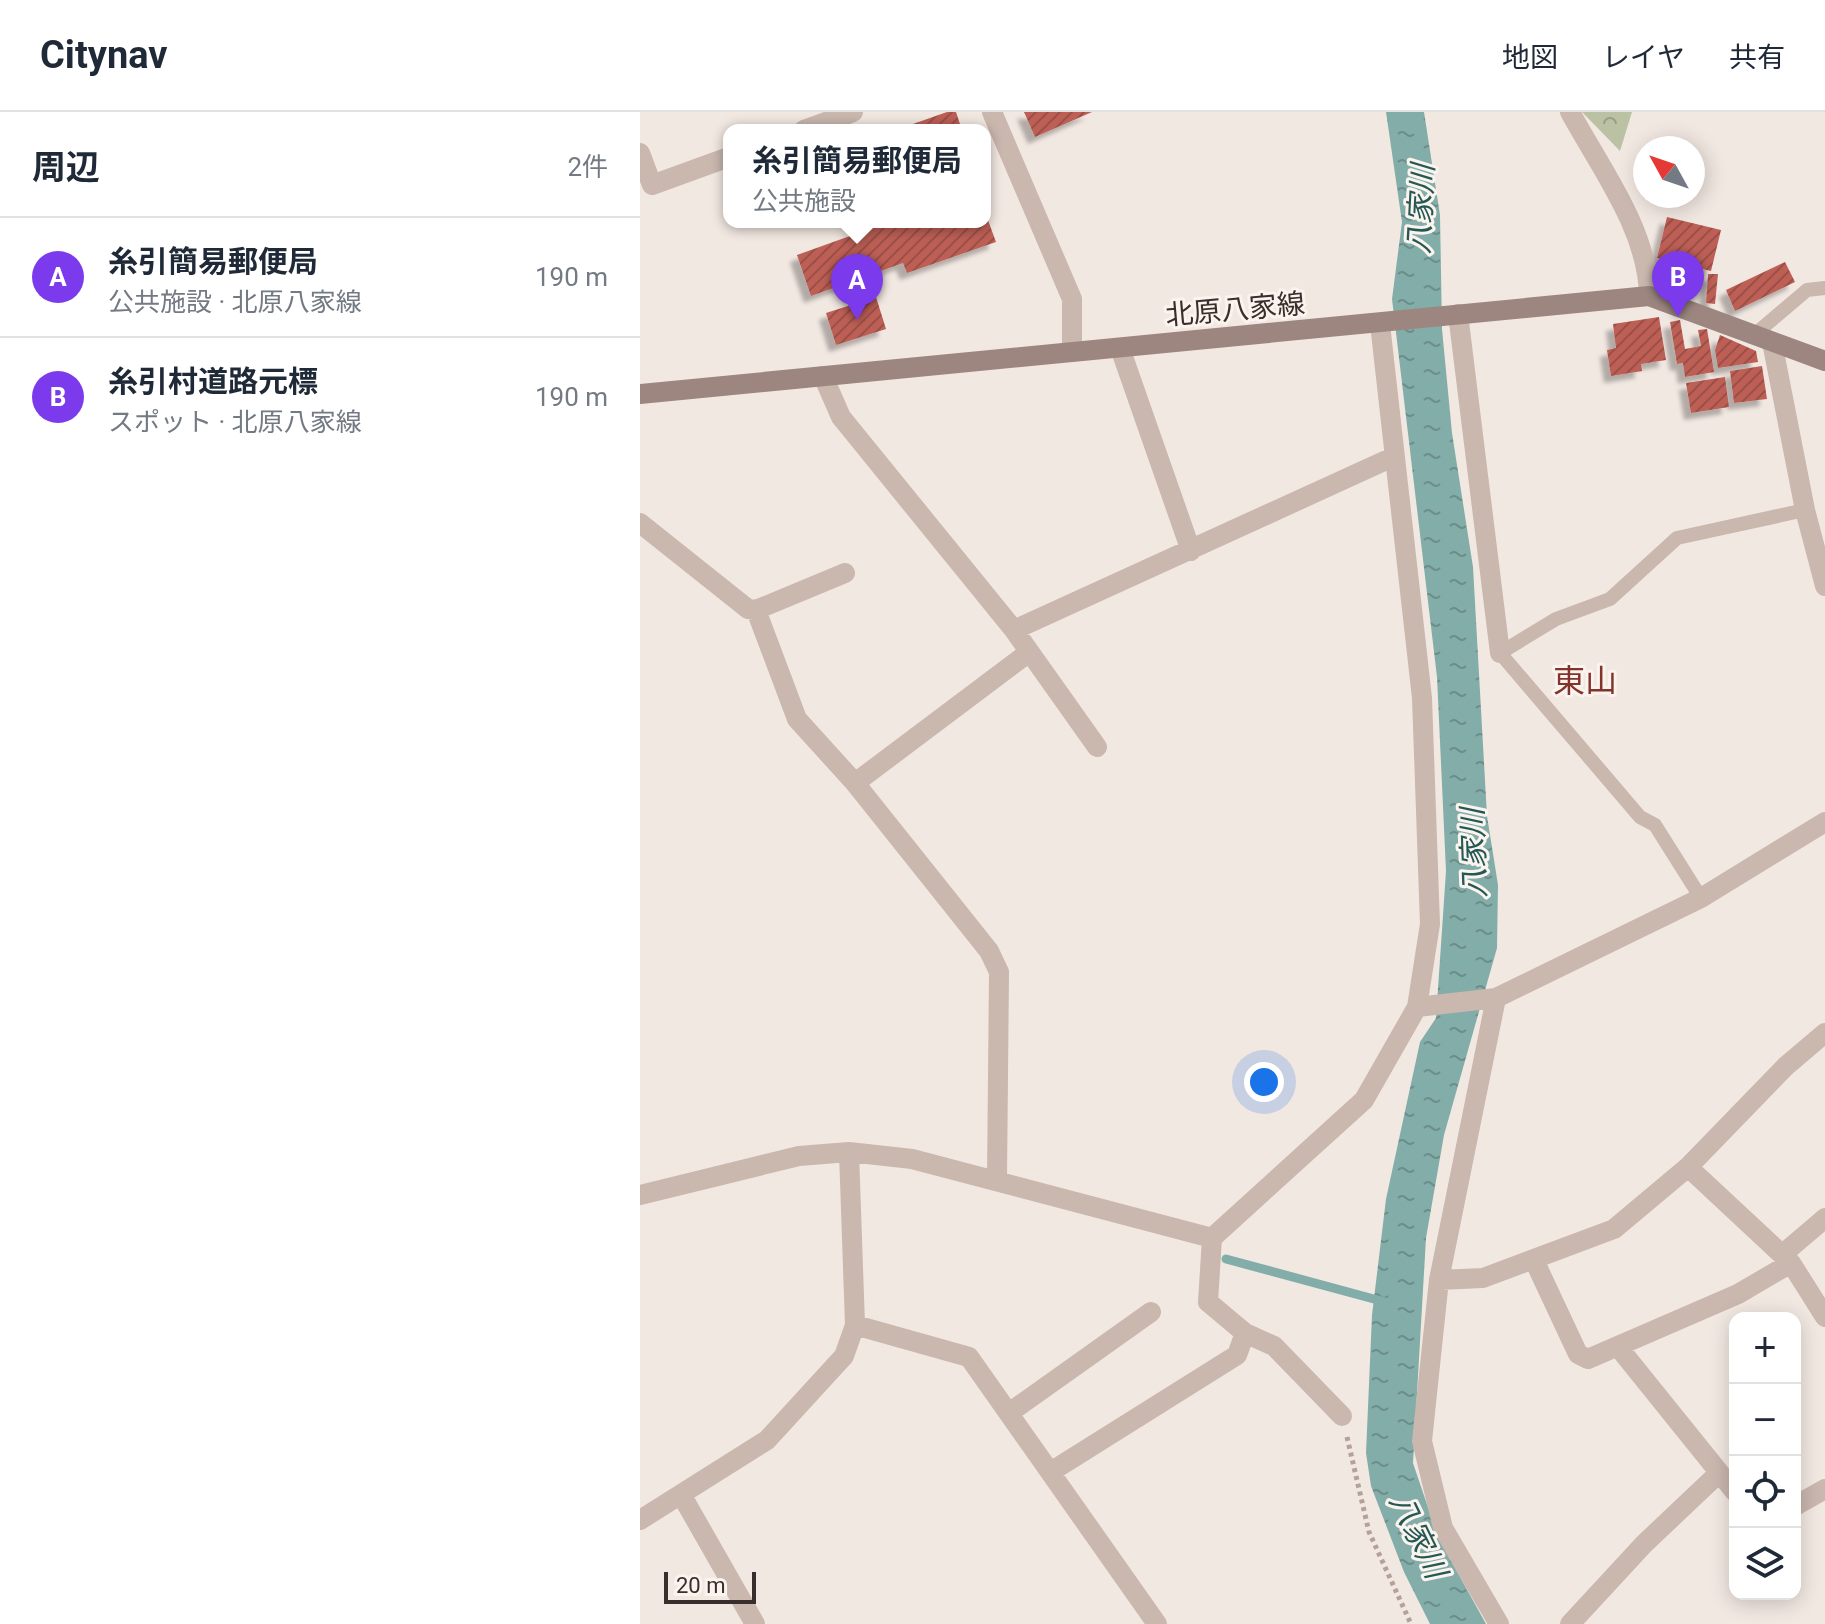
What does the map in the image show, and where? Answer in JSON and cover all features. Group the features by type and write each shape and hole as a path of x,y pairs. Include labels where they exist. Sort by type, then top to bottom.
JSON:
{"main road":[{"name":"北原八家線","path":"640,394 1649,296 1825,361"}],"street":[{"path":"820,124 853,112"},
{"path":"992,112 1072,299 1072,352"},
{"path":"1570,112 1640,239 1649,271 1649,296"},
{"path":"640,153 652,185 723,159"},
{"path":"1458,314 1500,653"},
{"path":"1342,1416 1274,1346 1245,1333 1208,1302 1212,1238 1364,1100 1417,1007 1430,924 1422,698 1380,324"},
{"path":"1763,338 1825,586"},
{"path":"1120,348 1191,551"},
{"path":"823,376 841,417 1014,630 1097,747"},
{"path":"1014,630 1393,457"},
{"path":"640,523 748,609 756,610 845,573"},
{"path":"756,610 797,719 855,783 989,951 999,972 997,1181"},
{"path":"855,783 1028,653"},
{"path":"1417,1007 1496,998 1701,898 1825,822"},
{"path":"1496,998 1439,1280 1422,1441 1443,1528 1499,1624"},
{"path":"1439,1280 1483,1278 1614,1229 1688,1167 1786,1066 1825,1033"},
{"path":"640,1195 799,1156 849,1152 912,1159 1212,1238"},
{"path":"640,1520 767,1440 844,1356 855,1325 849,1152"},
{"path":"1688,1167 1787,1259 1825,1317"},
{"path":"1534,1260 1578,1354 1588,1359 1738,1294 1787,1259 1825,1218"},
{"path":"1009,1413 1151,1312"},
{"path":"855,1325 969,1357 1157,1624"},
{"path":"1052,1471 1237,1355 1245,1333"},
{"path":"1619,1348 1729,1485"},
{"path":"1570,1624 1644,1544 1719,1473"},
{"path":"1801,1503 1825,1489"},
{"path":"682,1496 755,1624"}],"lane":[{"path":"1763,338 1807,290 1825,288"},
{"path":"1701,898 1655,825 1640,817 1500,653 1556,619 1610,599 1677,538 1805,510"}],"path":[{"path":"1342,1416 1369,1532 1411,1624"}],"green space":[{"path":"1582,112 1632,112 1620,151"}],"water":[{"name":"八家川","path":"1386,112 1424,112 1440,215 1442,329 1452,433 1473,567 1487,816 1498,885 1497,948 1444,1135 1426,1238 1413,1463 1438,1537 1486,1624 1430,1624 1404,1572 1371,1486 1366,1453 1372,1315 1386,1199 1420,1042 1436,1018 1446,871 1437,677 1392,299 1402,222"}],"building":[{"path":"947,112 956,112 960,124 913,124"},
{"path":"1024,112 1092,112 1035,137"},
{"path":"1667,217 1721,230 1711,271 1657,258"},
{"path":"872,228 991,228 996,242 907,273 903,263 811,296 797,255"},
{"path":"1785,262 1795,282 1735,311 1726,290"},
{"path":"1708,274 1718,274 1715,304 1706,303"},
{"path":"876,297 886,329 836,345 826,313"},
{"path":"1659,317 1666,360 1641,364 1642,371 1611,376 1607,350 1616,348 1613,324"},
{"path":"1680,320 1685,349 1701,346 1698,330 1707,329 1714,372 1685,377 1683,363 1677,364 1670,322"},
{"path":"1720,335 1756,351 1758,362 1718,368 1715,350"},
{"path":"1762,366 1767,399 1734,403 1730,371"},
{"path":"1725,377 1729,407 1691,413 1686,383"}],"waterway":[{"path":"1226,1259 1385,1302"}],"place":[{"name":"糸引村道路元標","path":"1678,317"},
{"name":"糸引簡易郵便局","path":"857,320"}],"district":[{"name":"東山","path":"1585,681"}]}
